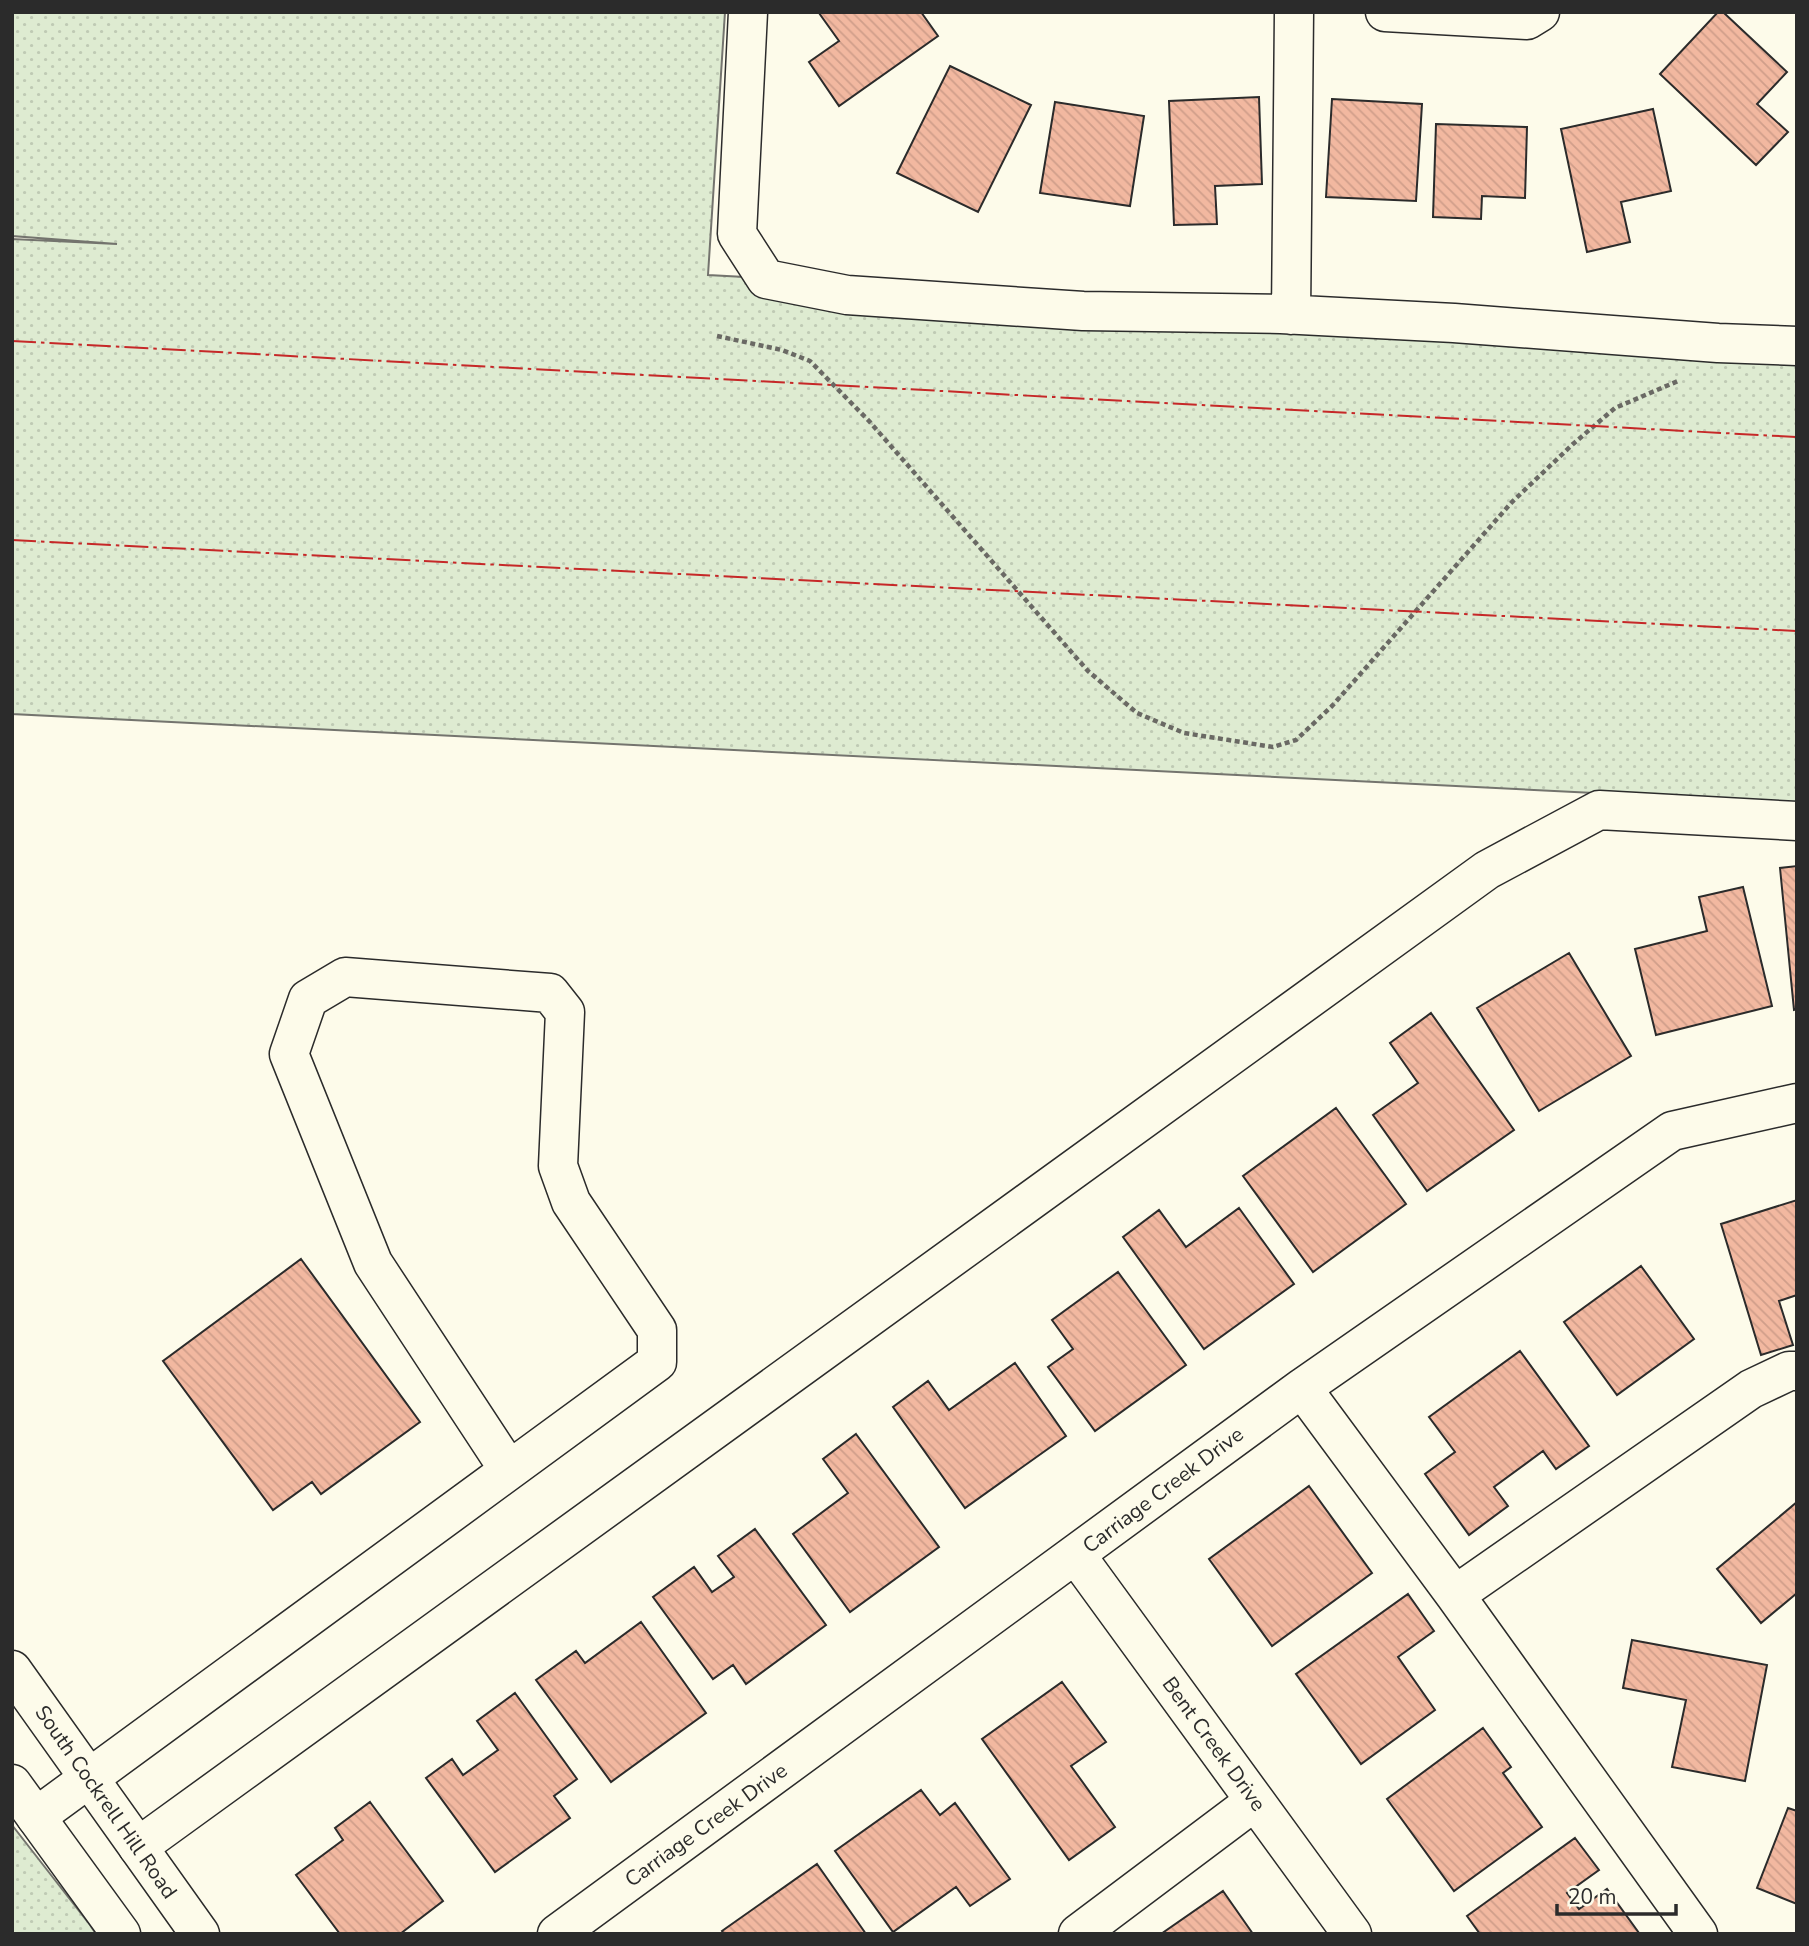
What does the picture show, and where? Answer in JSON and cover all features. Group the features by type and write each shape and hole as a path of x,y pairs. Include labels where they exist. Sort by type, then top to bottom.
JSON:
{"street":[{"path":"748,12 737,234 766,279 847,295 1083,311 1292,315 1797,346"},
{"path":"1292,315 1294,12"},
{"path":"1385,12 1527,20 1540,12"},
{"path":"138,1847 1487,870 1599,810 1797,821"},
{"path":"36,1817 657,1362 657,1330 571,1202 558,1166 565,1012 550,993 345,977 308,999 289,1054 373,1263 509,1470"},
{"name":"Carriage Creek Drive","path":"557,1934 1302,1388 1671,1130 1797,1103"},
{"path":"1455,1595 1751,1390 1789,1371 1797,1371"},
{"path":"1302,1388 1455,1595 1698,1934"},
{"name":"Bent Creek Drive","path":"1076,1555 1352,1934"},
{"name":"South Cockrell Hill Road","path":"12,1670 200,1934"},
{"path":"12,1784 121,1934"},
{"path":"1078,1934 1255,1801"}],"path":[{"path":"717,335 782,350 810,361 869,421 1088,671 1137,713 1184,733 1273,747 1296,740 1332,706 1511,502 1573,444 1615,408 1680,381"}],"green space":[{"path":"12,12 725,12 708,275 1797,333 1797,803 12,714 12,239 117,244 12,236"},
{"path":"12,1825 90,1925 96,1934 12,1934"}],"building":[{"path":"921,12 938,36 839,106 809,62 839,41 819,13"},
{"path":"1718,12 1723,12 1787,72 1757,104 1788,132 1756,165 1660,74"},
{"path":"950,66 1031,105 978,212 897,173"},
{"path":"1259,97 1262,184 1215,186 1217,224 1174,225 1169,101"},
{"path":"1332,99 1422,104 1416,201 1326,197"},
{"path":"1055,102 1144,116 1130,206 1040,193"},
{"path":"1653,109 1671,191 1621,202 1630,242 1587,252 1561,129"},
{"path":"1436,124 1527,127 1525,198 1482,196 1481,219 1433,217"},
{"path":"1797,866 1797,1009 1794,1010 1780,868"},
{"path":"1743,887 1772,1006 1656,1035 1635,949 1707,931 1699,897"},
{"path":"1569,953 1631,1056 1539,1111 1477,1008"},
{"path":"1431,1013 1514,1130 1427,1191 1373,1115 1418,1083 1390,1043"},
{"path":"1336,1108 1406,1204 1313,1272 1243,1176"},
{"path":"1797,1200 1797,1295 1779,1301 1793,1345 1761,1355 1721,1224"},
{"path":"1239,1208 1294,1284 1204,1349 1123,1237 1159,1210 1186,1247"},
{"path":"301,1259 420,1422 321,1494 312,1482 273,1510 163,1361"},
{"path":"1641,1266 1694,1339 1617,1395 1564,1322"},
{"path":"1118,1272 1186,1365 1095,1431 1048,1367 1073,1349 1052,1320"},
{"path":"1520,1351 1589,1446 1556,1469 1543,1451 1494,1487 1508,1506 1469,1535 1425,1474 1455,1452 1429,1417"},
{"path":"1015,1363 1066,1436 965,1508 893,1407 928,1381 949,1410"},
{"path":"856,1434 939,1547 850,1612 793,1534 848,1493 823,1459"},
{"path":"1309,1486 1372,1573 1272,1646 1209,1559"},
{"path":"1797,1502 1797,1593 1761,1623 1717,1569"},
{"path":"755,1529 826,1625 746,1684 733,1665 713,1679 653,1597 694,1567 712,1592 734,1577 718,1556"},
{"path":"1408,1594 1434,1631 1398,1657 1435,1710 1361,1764 1296,1674"},
{"path":"641,1622 706,1713 611,1782 536,1680 576,1651 585,1663"},
{"path":"1632,1640 1767,1665 1745,1781 1672,1767 1686,1700 1623,1688"},
{"path":"1062,1682 1106,1742 1071,1766 1115,1827 1069,1860 982,1739"},
{"path":"515,1693 577,1779 554,1796 570,1818 495,1872 426,1778 452,1759 463,1775 498,1750 477,1721"},
{"path":"1483,1728 1511,1767 1503,1773 1542,1827 1454,1891 1387,1799"},
{"path":"921,1790 940,1815 955,1803 1010,1879 970,1906 956,1887 893,1932 835,1851"},
{"path":"370,1802 443,1901 400,1934 340,1934 296,1875 343,1840 335,1828"},
{"path":"1788,1808 1797,1811 1797,1904 1757,1888"},
{"path":"1575,1838 1599,1870 1567,1893 1579,1909 1607,1889 1639,1933 1480,1934 1467,1916"},
{"path":"817,1864 866,1934 724,1934 722,1931"},
{"path":"1223,1891 1253,1934 1161,1934"}],"power":[{"path":"12,341 1797,437"},
{"path":"12,540 1797,631"}]}
